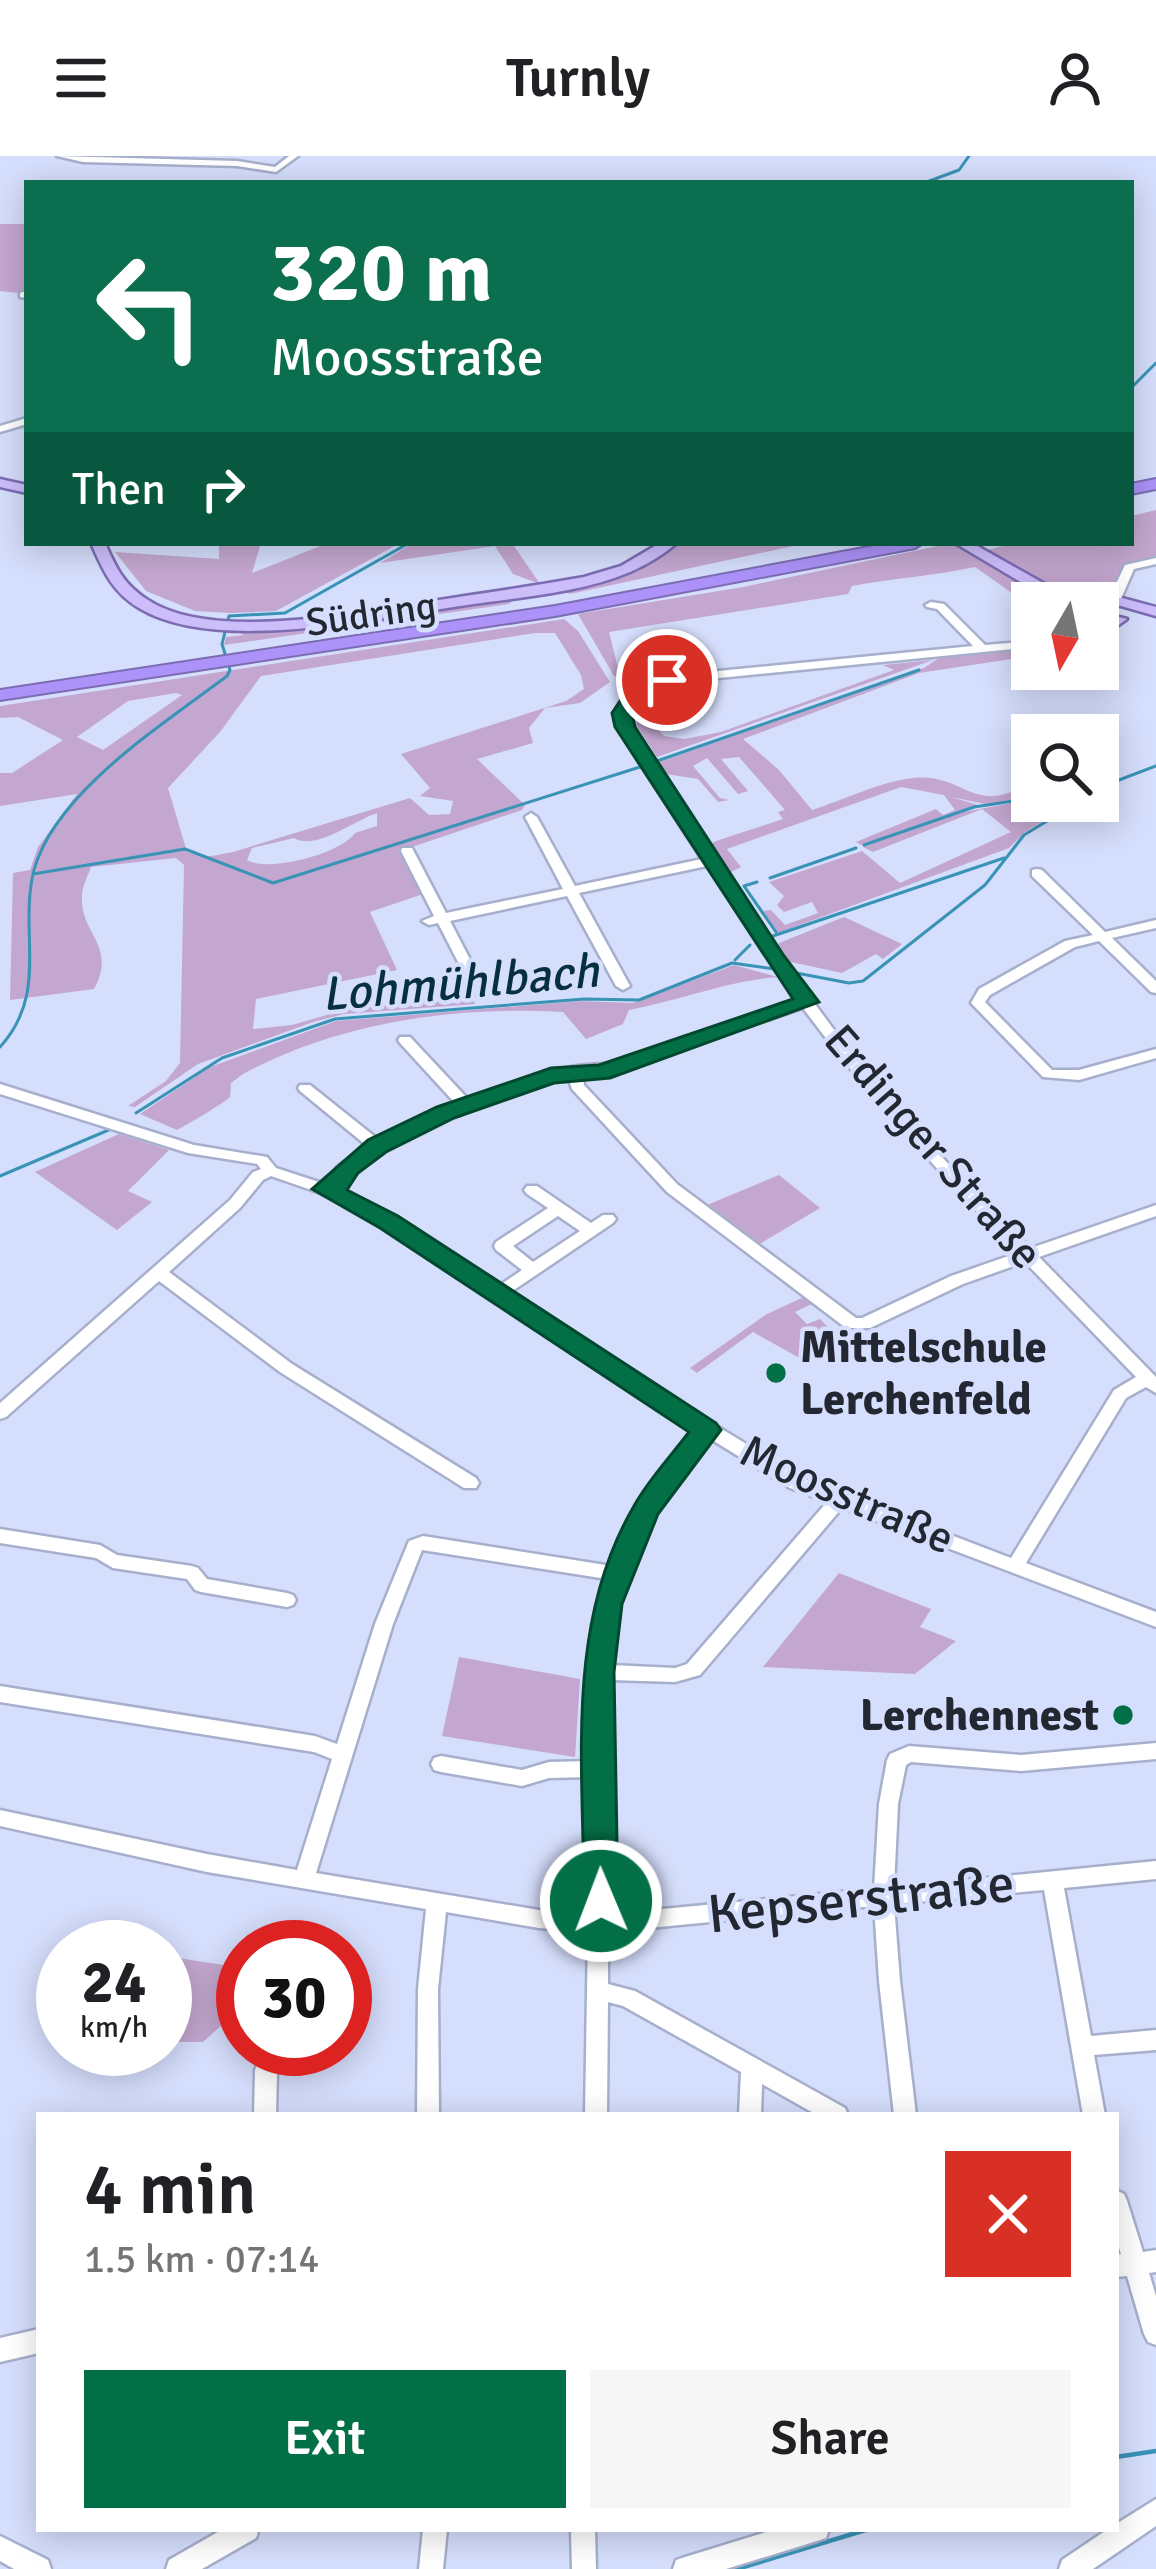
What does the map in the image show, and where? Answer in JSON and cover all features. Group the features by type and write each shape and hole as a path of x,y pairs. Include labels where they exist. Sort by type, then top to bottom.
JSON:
{"highway":[{"path":"228,659 864,546"},
{"path":"0,691 574,608 899,546"}],"main road":[{"name":"Südring","path":"99,546 108,574 125,592 159,610 222,625 308,624 586,581 626,569 664,546"},
{"path":"969,546 1033,582"},
{"path":"1119,614 1156,615"}],"street":[{"path":"61,156 104,162 246,159 276,170"},
{"path":"273,180 276,170 294,156"},
{"path":"1119,598 1129,567 1156,561"},
{"path":"931,605 940,606 982,649"},
{"name":"Erdinger Straße","path":"1011,646 680,678 630,699 622,718 632,741 782,969 861,1073 1151,1383"},
{"path":"531,817 623,986"},
{"path":"407,851 436,919 480,992"},
{"path":"436,919 712,861"},
{"path":"1037,873 1156,988"},
{"path":"1156,924 1070,944 984,992 978,1003 1048,1075 1078,1075 1156,1053"},
{"path":"327,1188 347,1176 345,1171 377,1146 465,1105 576,1071 601,1073 808,1002"},
{"path":"405,1040 465,1105"},
{"path":"576,1071 578,1086 672,1188 843,1320 864,1324 957,1280 1156,1210"},
{"path":"305,1088 377,1146"},
{"name":"Moosstraße","path":"0,1089 193,1150 254,1158 266,1162 268,1173 327,1188 389,1222 787,1479 1156,1620"},
{"path":"0,1413 244,1195 267,1180 268,1173"},
{"path":"532,1190 590,1230"},
{"path":"532,1270 502,1246 559,1208"},
{"path":"496,1295 608,1219"},
{"path":"158,1272 286,1368 470,1483"},
{"path":"1016,1567 1120,1394 1151,1383"},
{"path":"596,2112 602,1632 616,1574 655,1494 706,1430"},
{"path":"598,1672 675,1675 693,1670 838,1501"},
{"path":"0,1536 100,1552 113,1561 192,1573 202,1585 287,1600"},
{"path":"304,1879 384,1624 416,1545 616,1574"},
{"path":"0,1694 315,1744 344,1755"},
{"path":"905,2112 880,1897 888,1796 897,1760 909,1754 1005,1764 1156,1751"},
{"path":"441,1764 522,1778 548,1770 599,1768"},
{"name":"Kepserstraße","path":"0,1818 134,1850 601,1924 1156,1870"},
{"path":"1052,1879 1093,2112"},
{"path":"428,2112 428,1989 437,1901"},
{"path":"601,1991 628,1998 831,2112"},
{"path":"1080,2048 1156,2040"},
{"path":"750,2112 752,2070"},
{"path":"265,2112 266,2076"},
{"path":"1120,2233 1136,2264 1156,2334"},
{"path":"0,2350 36,2342"},
{"path":"1071,2569 1156,2511"},
{"path":"178,2569 222,2559 244,2532"},
{"path":"431,2569 435,2532"},
{"path":"583,2532 584,2569"},
{"path":"685,2569 807,2532"},
{"path":"0,2548 39,2569"}],"shaded area":[{"path":"0,224 24,224 24,294 0,291"},
{"path":"1156,510 1156,558 1122,565 1119,583 1046,582 987,550 1003,546 1134,546 1134,515"},
{"path":"219,546 260,546 252,573 320,546 395,546 276,611 231,613 195,611 146,591 115,552 219,559"},
{"path":"408,546 495,546 380,563"},
{"path":"495,546 514,546 540,584 513,574"},
{"path":"677,546 793,546 570,594 560,588 640,567"},
{"path":"938,546 958,546 1030,582 1011,582 1011,592 975,567 852,586 848,594 609,632 620,676 614,676 578,614 743,587"},
{"path":"518,597 509,604 224,645 226,637 244,635 235,631 307,629"},
{"path":"564,619 578,631 610,682 580,703 545,708 529,728 533,743 477,759 525,805 522,810 400,851 423,894 370,912 397,970 256,999 253,1029 292,1025 344,1010 471,996 475,1004 344,1014 313,1022 198,1064 135,1107 128,1106 166,1081 180,1063 184,865 176,858 91,867 82,895 102,961 94,989 10,1000 13,873 30,870 38,847 77,794 0,806 0,773 12,773 63,740 18,717 0,718 0,706","holes":["555,633 581,675 584,689 566,701 401,754 430,788 420,796 453,801 450,814 429,815 410,798 233,852 206,857 187,852 168,788 220,732 261,676","182,695 103,750 77,737 128,701","377,813 377,826 321,854 271,864 247,860 252,848 294,838 324,838"]},
{"path":"1011,649 1000,652 1011,651 1011,659 919,673 743,739 779,770 812,810 914,778 932,778 982,795 1011,792 1011,800 985,804 951,797 978,805 861,845 856,842 936,809 943,815 955,810 944,795 901,787 727,849 741,867 731,872 712,849 713,842 783,819 778,812 785,810 739,757 721,759 748,791 738,794 707,758 693,766 720,798 729,800 718,802 698,779 660,773 654,764 924,668 942,656"},
{"path":"933,660 657,757 636,725 640,707 658,721 656,727 664,736 684,739 721,732 894,670 883,665"},
{"path":"1011,803 1011,822 1041,822 1009,848 778,933 763,911 771,910 785,925 818,913 812,902 784,912 777,905 784,896 769,882 862,851 900,883 1011,832 982,809 873,852 863,847 958,813"},
{"path":"844,917 902,944 883,959 876,954 842,973 786,961 778,948 779,943"},
{"path":"734,965 778,977 629,1010 623,1024 586,1039 563,1012 481,1012 398,1021 319,1042 243,1074 231,1083 230,1097 177,1130 140,1114 210,1067 336,1021 580,1001 633,1003"},
{"path":"119,1134 169,1150 128,1191 152,1202 117,1230 35,1172"},
{"path":"779,1175 820,1208 758,1245 707,1205"},
{"path":"806,1296 814,1303 795,1312 807,1324 820,1319 842,1341 810,1364 753,1332 697,1373 690,1368 767,1314"},
{"path":"839,1573 931,1609 920,1627 956,1641 915,1674 763,1667"},
{"path":"459,1657 580,1679 575,1757 442,1736"},
{"path":"192,1960 216,1964 216,2030 203,2042 192,2042"}],"waterway":[{"path":"932,180 959,170 969,156"},
{"path":"1134,385 1156,363"},
{"path":"33,874 46,841 88,787 144,737 227,676 230,670 222,644 229,616 285,613 404,546"},
{"path":"654,762 919,670"},
{"name":"Lohmühlbach","path":"1119,780 1156,766"},
{"path":"33,874 185,849 273,883 640,767"},
{"name":"Lohmühlbach","path":"864,845 974,807 1011,801"},
{"name":"Lohmühlbach","path":"791,972 849,983 863,981 985,885 1024,835 1045,822"},
{"name":"Lohmühlbach","path":"770,878 856,848"},
{"name":"Lohmühlbach","path":"770,937 1004,858"},
{"path":"0,1047 15,1026 29,983 33,874"},
{"name":"Lohmühlbach","path":"757,882 744,886 776,932"},
{"name":"Lohmühlbach","path":"735,960 750,945"},
{"name":"Lohmühlbach","path":"136,1113 222,1058 335,1019 584,999 639,1000 732,963 775,969"},
{"name":"Lohmühlbach","path":"0,1176 111,1129"},
{"path":"1119,2457 1156,2451"},
{"path":"737,2569 859,2532"}],"place":[{"name":"Mittelschule Lerchenfeld","path":"776,1373"},
{"name":"Lerchennest","path":"1123,1715"}],"route":[{"path":"601,1901 598,1672 607,1604 616,1574 655,1494 706,1430 389,1222 325,1189 338,1184 347,1176 345,1171 377,1146 446,1113 551,1076 601,1073 808,1002 774,959 625,727 622,713 634,693 667,680"}]}
